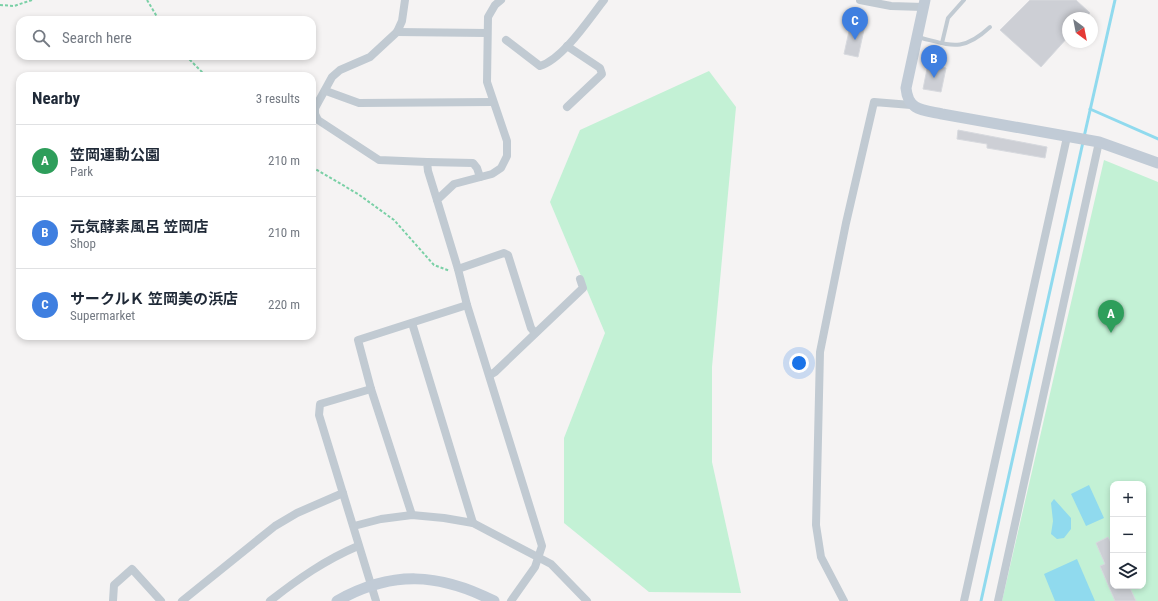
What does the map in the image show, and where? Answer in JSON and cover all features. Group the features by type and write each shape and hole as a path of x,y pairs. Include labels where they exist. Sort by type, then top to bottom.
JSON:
{"street":[{"path":"316,106 326,91 332,77 340,70 370,57 397,32 402,21 405,0"},
{"path":"437,200 454,184 492,174 501,168 507,156 507,141 487,82 488,17 495,5 501,0"},
{"path":"860,0 891,6 924,4 906,88 906,99 917,108 942,114 1094,141 1158,164"},
{"path":"506,40 540,66 546,64 567,46 589,22 599,2"},
{"path":"397,32 487,34"},
{"path":"567,46 600,68 602,74 567,107"},
{"path":"326,91 359,103 493,102"},
{"path":"844,601 821,557 816,525 820,352 846,223 874,102 912,105"},
{"path":"316,116 318,120 379,160 473,163 477,168 480,177"},
{"path":"964,601 1071,137"},
{"path":"998,601 1094,141"},
{"path":"427,162 428,171 458,269 467,305 542,546 540,558 536,567 511,601"},
{"path":"458,269 504,253 508,254 531,328 535,333"},
{"path":"490,375 495,372 583,288 580,279"},
{"path":"412,516 371,389 358,340 467,305"},
{"path":"412,323 473,523"},
{"path":"371,389 320,404 319,414 376,601"},
{"path":"182,601 275,526 297,513 343,493"},
{"path":"354,526 381,519 412,516 444,518 473,523 551,564 587,601"},
{"path":"270,601 302,575 320,564 358,546"},
{"path":"113,601 114,586 132,569 161,601"},
{"path":"337,601 371,584 393,580 419,579 445,581 470,589 494,601"}],"lane":[{"path":"942,43 948,18 964,0"},
{"path":"917,37 954,46 964,45 978,38 990,27"}],"path":[{"path":"0,5 14,6 32,0"},
{"path":"147,0 156,16"},
{"path":"190,60 202,72"},
{"path":"316,169 358,194 394,220 434,265 451,271 458,269"}],"green space":[{"path":"709,71 736,107 712,367 712,462 741,593 649,592 564,523 564,438 605,333 550,202 580,130"},
{"path":"1104,160 1158,182 1158,601 1002,601"}],"water":[{"path":"1089,485 1104,518 1086,526 1071,494"},
{"path":"1054,499 1071,518 1071,529 1064,538 1057,539 1051,534 1053,521 1051,503"},
{"path":"1077,559 1095,601 1055,601 1044,574"}],"building":[{"path":"1030,0 1076,0 1089,12 1062,12 1062,44 1041,67 1000,30"},
{"path":"851,22 865,25 858,57 844,54"},
{"path":"928,64 946,68 941,92 923,89"},
{"path":"958,130 1047,147 1045,158 987,148 987,144 957,139"},
{"path":"1108,537 1110,541 1110,589 1130,589 1136,601 1115,601 1100,566 1105,564 1096,543"}],"waterway":[{"path":"1084,137 1115,0"},
{"path":"1090,109 1158,139"},
{"path":"981,601 1083,142"}],"place":[{"name":"サークルＫ 笠岡美の浜店","path":"855,40"},
{"name":"元気酵素風呂 笠岡店","path":"934,78"},
{"name":"笠岡運動公園","path":"1111,333"}]}
